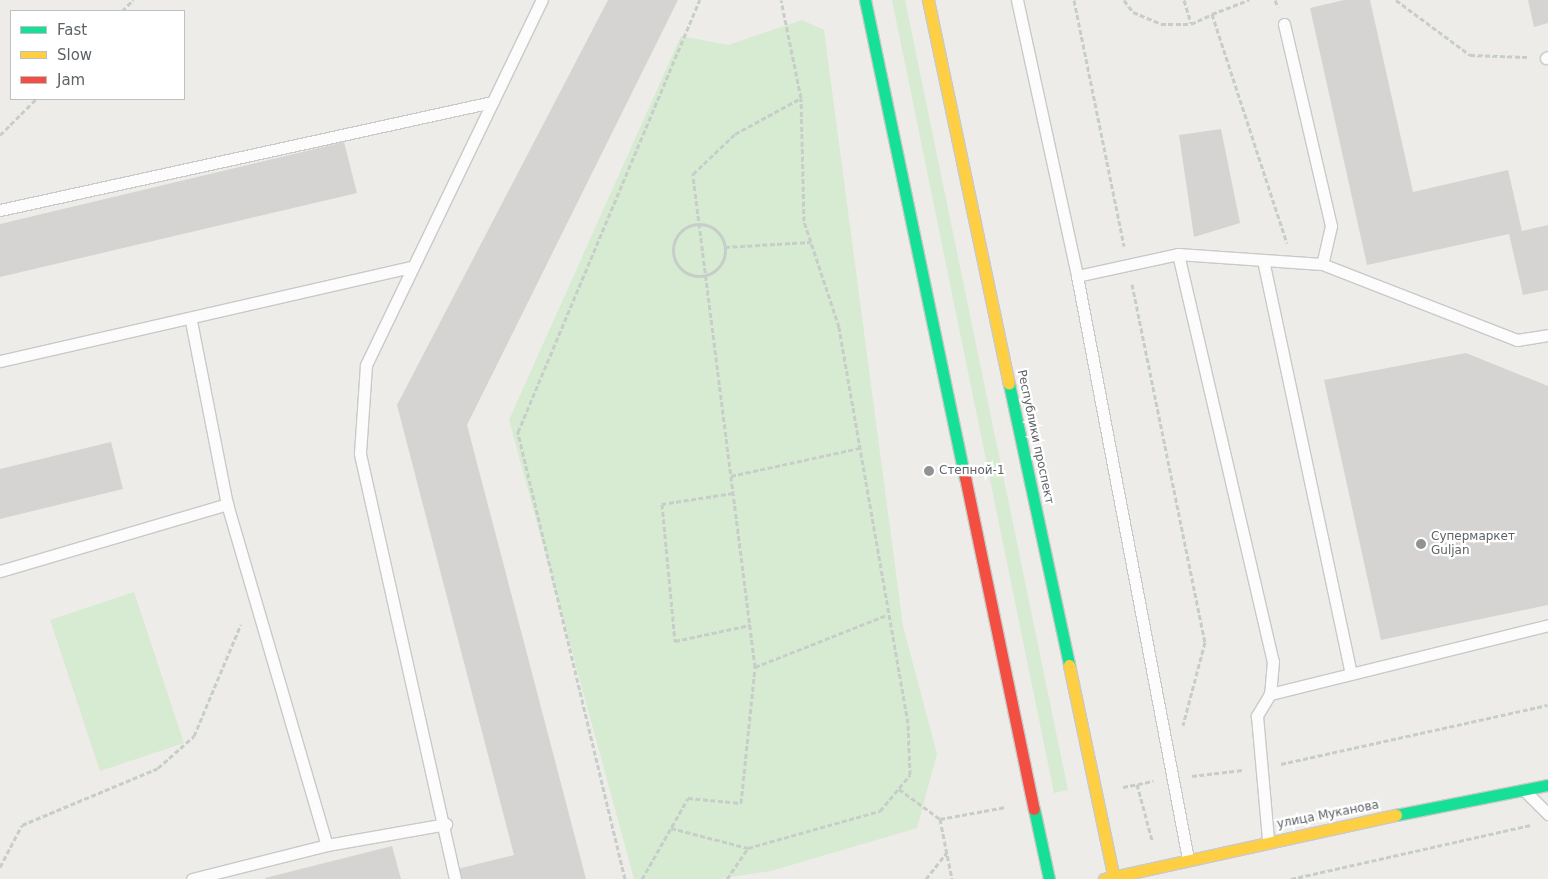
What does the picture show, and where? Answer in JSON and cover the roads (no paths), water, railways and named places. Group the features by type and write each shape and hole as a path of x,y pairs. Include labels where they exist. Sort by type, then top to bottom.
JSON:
{"main road":[{"path":"865,0 1049,879"},
{"name":"Республики проспект","path":"928,0 1110,878"},
{"name":"улица Муканова","path":"1110,878 1268,840 1548,786"}],"lane":[{"path":"455,879 446,824 360,453 366,364 410,267 542,0"},
{"path":"1017,0 1077,276 1169,778 1188,859"},
{"path":"1284,24 1331,226 1322,264"},
{"path":"0,210 492,102"},
{"path":"1077,276 1178,254 1322,264 1517,340 1548,335"},
{"path":"1178,254 1273,661 1270,694 1258,716 1260,768 1268,840"},
{"path":"1263,260 1351,674"},
{"path":"0,362 191,321 410,267"},
{"path":"191,321 227,504 327,845"},
{"path":"0,570 227,504"},
{"path":"1270,694 1548,626"},
{"path":"1525,791 1548,814"},
{"path":"192,879 327,845 446,824"}],"place":[{"name":"Степной-1","path":"929,471"},
{"name":"Супермаркет Guljan","path":"1421,544"}]}
